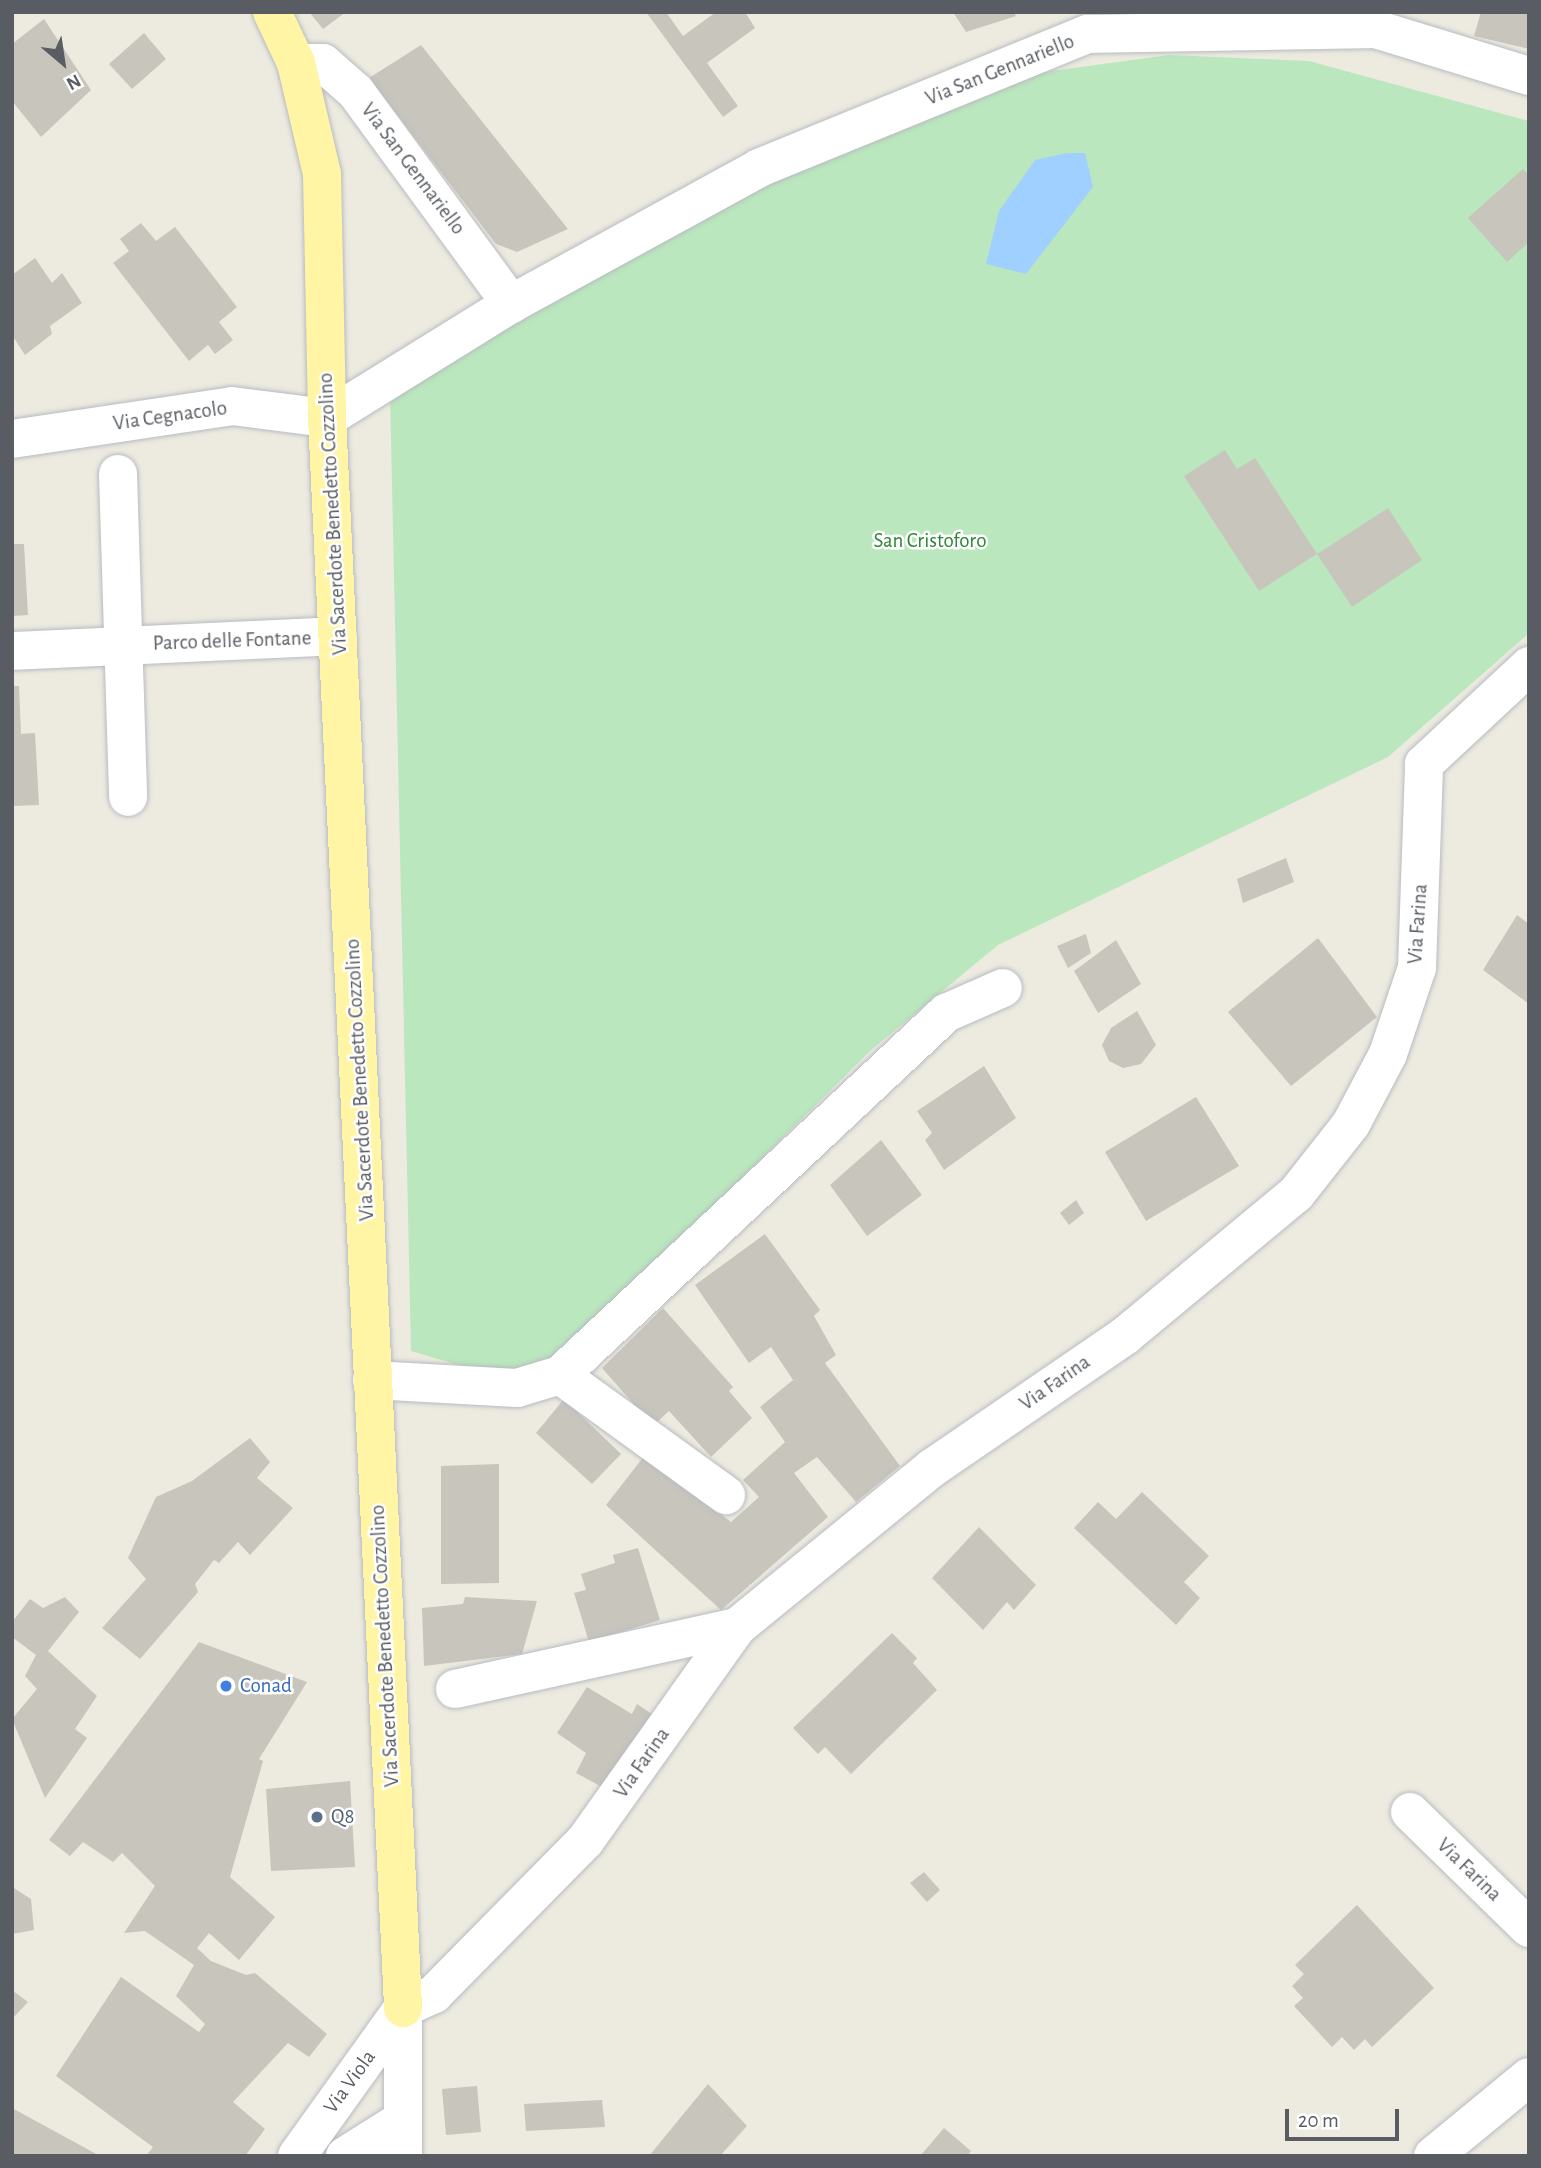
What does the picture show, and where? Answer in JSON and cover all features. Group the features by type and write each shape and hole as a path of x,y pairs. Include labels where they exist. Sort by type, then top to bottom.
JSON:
{"main road":[{"name":"Via Sacerdote Benedetto Cozzolino","path":"272,12 296,63 322,174 327,418 403,2008"}],"street":[{"name":"Via San Gennariello","path":"327,418 511,304 759,168 1088,34 1375,29 1529,76"},
{"name":"Via San Gennariello","path":"296,63 323,63 356,92 511,304"},
{"name":"Via Cegnacolo","path":"12,439 232,406 327,418"},
{"name":"Parco delle Fontane","path":"118,474 126,645 128,797"},
{"name":"Parco delle Fontane","path":"12,650 338,636"},
{"name":"Via Farina","path":"403,2008 434,1994 585,1841 737,1628 932,1468 1126,1335 1296,1194 1351,1124 1388,1054 1417,968 1424,764 1529,666"},
{"path":"372,1380 517,1388 560,1374 946,1013 1003,988"},
{"path":"560,1374 726,1495"},
{"path":"455,1689 737,1628"},
{"name":"Via Farina","path":"1410,1812 1529,1928"},
{"name":"Via Sacerdote Benedetto Cozzolino","path":"402,2138 403,2008"},
{"name":"Via Viola","path":"298,2156 403,2008"},
{"path":"1433,2156 1529,2077"},
{"path":"345,2156 402,2138"}],"green space":[{"name":"San Cristoforo","path":"1169,55 1309,61 1529,121 1529,633 1388,757 998,945 871,1050 559,1359 495,1376 411,1351 390,395 760,185 1044,72"}],"water":[{"path":"1067,153 1085,153 1093,187 1026,274 986,264 999,211 1035,160"}],"building":[{"path":"309,12 346,12 323,29"},
{"path":"646,12 666,12 683,36 716,12 745,12 755,28 707,63 738,106 723,117"},
{"path":"953,12 1013,12 1016,16 966,32"},
{"path":"1481,12 1529,12 1529,49 1474,36"},
{"path":"44,19 91,90 41,137 12,101 12,44"},
{"path":"144,33 166,59 132,89 109,64"},
{"path":"421,45 568,229 517,252 496,244 369,78"},
{"path":"1523,169 1529,175 1529,242 1507,262 1468,218"},
{"path":"141,223 156,241 175,227 237,307 219,322 233,340 215,354 208,345 189,361 113,263 129,251 120,239"},
{"path":"35,258 52,283 62,273 82,303 50,326 52,334 25,355 12,335 12,275"},
{"path":"1225,450 1237,469 1255,458 1317,554 1259,591 1184,476"},
{"path":"1388,508 1422,560 1352,607 1317,554"},
{"path":"12,544 24,544 28,615 12,616"},
{"path":"12,686 19,686 21,734 35,733 39,805 12,806"},
{"path":"1286,858 1294,882 1243,903 1237,879"},
{"path":"1517,915 1529,924 1529,1004 1483,970"},
{"path":"1086,934 1091,953 1068,968 1057,946"},
{"path":"1318,938 1377,1017 1291,1086 1228,1012"},
{"path":"1116,940 1141,984 1098,1013 1074,971"},
{"path":"1137,1011 1156,1045 1141,1064 1123,1068 1109,1061 1102,1045 1111,1028"},
{"path":"984,1066 1016,1118 944,1170 925,1140 932,1133 917,1111"},
{"path":"1196,1097 1239,1166 1146,1221 1105,1152"},
{"path":"881,1140 922,1195 867,1236 830,1185"},
{"path":"1076,1200 1084,1213 1069,1225 1060,1213"},
{"path":"765,1234 820,1310 814,1316 836,1355 825,1363 900,1466 856,1502 817,1457 794,1473 828,1517 721,1610 606,1505 645,1455 731,1522 759,1497 743,1480 785,1442 760,1407 793,1380 771,1347 749,1363 695,1285"},
{"path":"663,1308 733,1387 729,1391 752,1418 711,1457 669,1411 653,1426 602,1368"},
{"path":"564,1399 621,1454 592,1484 536,1433"},
{"path":"250,1438 270,1462 257,1478 293,1508 250,1555 238,1542 219,1563 214,1560 195,1584 198,1592 140,1659 102,1628 146,1579 128,1558 156,1497 192,1481"},
{"path":"499,1464 499,1583 441,1584 441,1466"},
{"path":"1142,1492 1209,1556 1184,1582 1200,1598 1176,1625 1074,1528 1098,1502 1116,1519"},
{"path":"979,1527 1036,1585 1014,1610 1007,1602 983,1630 932,1578"},
{"path":"638,1548 660,1620 589,1642 574,1593 586,1590 581,1574 615,1563 613,1555"},
{"path":"65,1597 79,1612 48,1651 97,1696 75,1729 87,1738 45,1798 12,1719 37,1689 25,1676 36,1655 12,1637 12,1622 30,1599 43,1608"},
{"path":"465,1597 537,1601 522,1654 424,1666 422,1608 463,1604"},
{"path":"892,1633 917,1658 913,1663 937,1690 851,1774 825,1747 818,1754 793,1728"},
{"path":"199,1642 307,1682 259,1759 263,1761 230,1877 275,1917 239,1960 209,1933 197,1948 211,1961 246,1975 255,1973 327,2034 309,2057 288,2043 233,2102 265,2129 245,2156 146,2156 153,2147 56,2076 121,1977 199,2032 205,2024 176,1996 194,1965 145,1931 124,1933 155,1886 122,1853 113,1862 83,1842 70,1856 49,1840"},
{"path":"587,1687 632,1714 637,1704 652,1714 604,1788 576,1773 586,1753 557,1733"},
{"path":"350,1781 355,1867 271,1871 266,1789"},
{"path":"924,1872 940,1890 927,1902 910,1883"},
{"path":"12,1887 31,1899 34,1930 12,1934"},
{"path":"1357,1905 1434,1988 1372,2047 1365,2039 1354,2050 1342,2037 1332,2047 1294,2006 1303,1998 1292,1986 1304,1974 1295,1965"},
{"path":"12,1990 28,2002 12,2019"},
{"path":"708,2084 747,2126 720,2156 649,2156"},
{"path":"477,2086 481,2132 446,2135 442,2089"},
{"path":"602,2100 605,2127 526,2131 524,2104"},
{"path":"12,2108 100,2156 12,2156"},
{"path":"944,2128 971,2151 967,2156 920,2156"}],"place":[{"name":"Conad","path":"226,1686"},
{"name":"Q8","path":"317,1817"}]}
